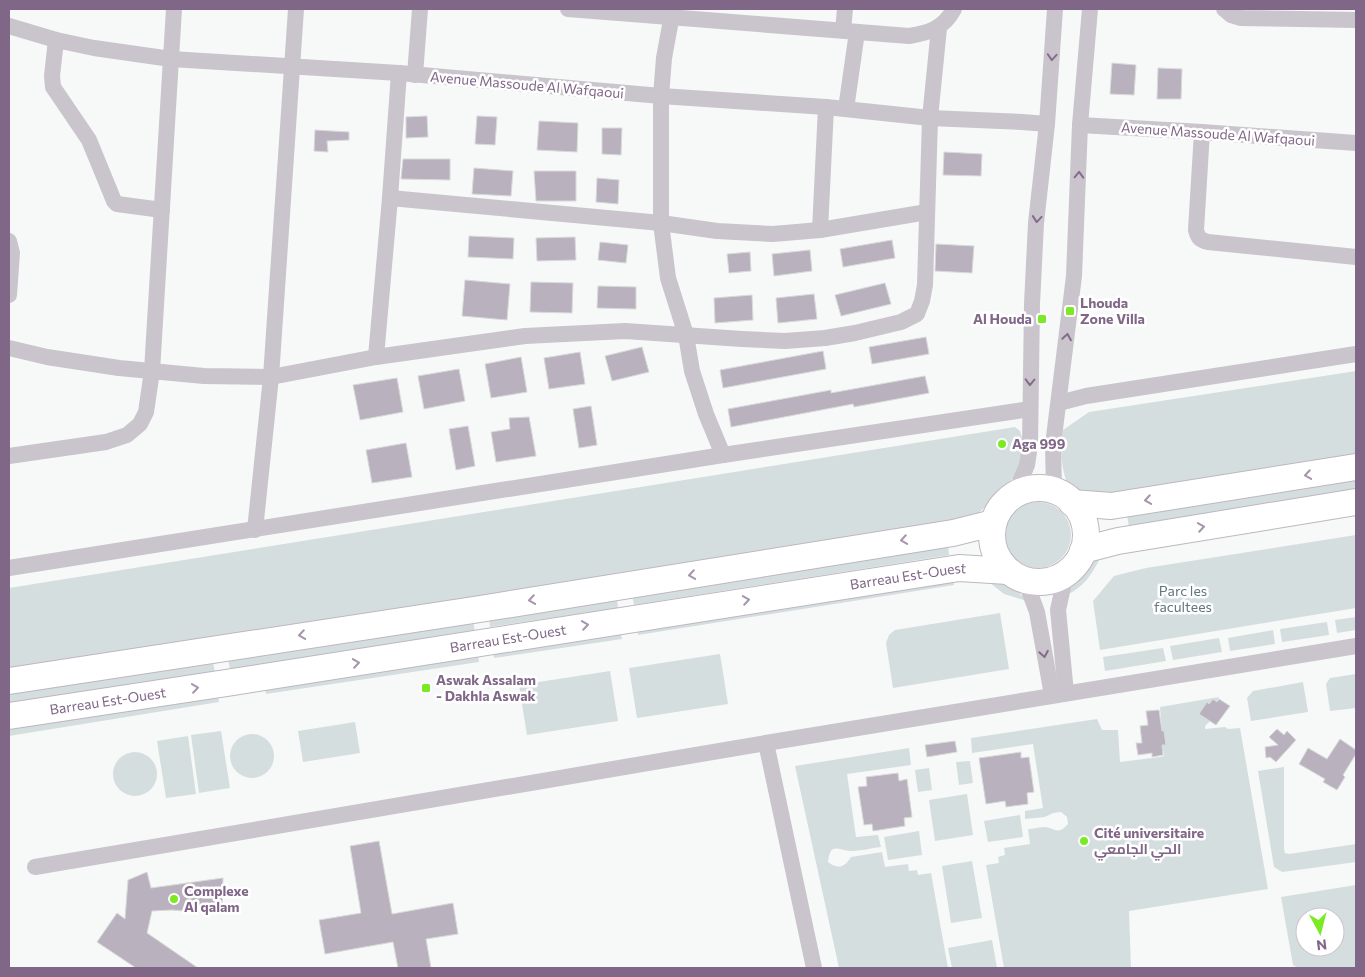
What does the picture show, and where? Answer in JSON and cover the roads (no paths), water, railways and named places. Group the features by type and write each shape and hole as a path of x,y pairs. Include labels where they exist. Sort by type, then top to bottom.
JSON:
{"main road":[{"path":"1063,497 1080,513 1086,538 1083,550 1073,567 1057,578 1046,581 1016,575 996,554 992,534 993,523 1001,507 1015,494 1034,488 1063,497 1111,506 1356,467"},
{"path":"1083,550 1118,541 1356,502"},
{"path":"9,681 632,584 952,532 993,523"},
{"name":"Barreau Est-Ouest","path":"9,716 959,568 1016,575"}],"street":[{"path":"9,456 106,442 127,435 140,424 146,412 152,371 174,9"},
{"path":"255,530 271,377 296,9"},
{"path":"376,357 390,198 407,74 420,9"},
{"path":"568,9 672,13 909,36 924,34 939,28 954,9"},
{"path":"845,9 850,31 846,109"},
{"path":"1015,494 1027,465 1030,445 1036,223 1047,124 1055,9"},
{"path":"1063,497 1053,445 1074,276 1080,125 1090,9"},
{"path":"1224,9 1231,15 1241,18 1356,20"},
{"path":"672,13 664,58 661,96 661,223 668,278 686,336 692,371 706,414 723,455"},
{"name":"Avenue Massoude Al Wafqaoui","path":"9,26 56,40 123,53 172,59 407,74 661,96 826,107 930,118 1047,124"},
{"path":"9,348 47,357 152,371 204,376 271,377 376,357 525,336 625,331 785,341 825,338 855,333 910,318 917,314 922,301 924,285 930,118 939,28"},
{"path":"56,40 52,76 53,87 89,140 114,201 117,204 162,210"},
{"path":"820,230 826,107"},
{"name":"Avenue Massoude Al Wafqaoui","path":"1080,125 1356,143"},
{"path":"1202,132 1196,230 1197,236 1201,240 1356,257"},
{"path":"390,198 661,223 717,231 773,234 820,230 926,212"},
{"path":"9,241 12,253 9,295"},
{"path":"1058,403 1086,396 1356,354"},
{"path":"9,568 723,455 1030,409"},
{"path":"1059,694 1058,610 1066,573"},
{"path":"1016,575 1037,612 1059,694"},
{"path":"35,867 766,743 1356,646"},
{"path":"766,743 814,968"}],"place":[{"name":"Lhouda Zone Villa","path":"1070,311"},
{"name":"Al Houda","path":"1042,319"},
{"name":"Aga 999","path":"1002,444"},
{"name":"Aswak Assalam - Dakhla Aswak","path":"426,688"},
{"name":"Cité universitaire الحي الجامعي","path":"1084,841"},
{"name":"Complexe Al qalam","path":"174,899"}],"park label":[{"name":"Parc les facultees","path":"1183,600"}]}
